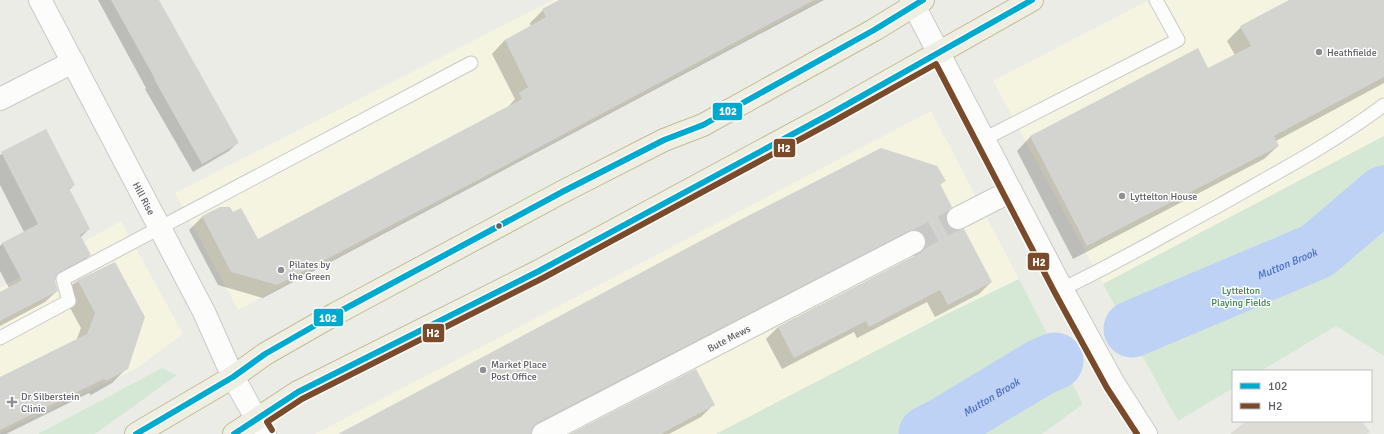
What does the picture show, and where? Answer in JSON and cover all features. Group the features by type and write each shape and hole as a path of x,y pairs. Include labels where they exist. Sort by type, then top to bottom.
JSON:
{"highway":[{"path":"234,434 261,426 298,392 539,271 824,117 1032,0"},
{"path":"136,434 233,377 265,354 336,314 564,191 664,140 703,125 859,39 916,2"}],"street":[{"name":"Hill Rise","path":"40,0 204,312 233,377 261,426"},
{"path":"916,2 927,30 1062,289 1114,384 1146,434"},
{"path":"0,100 73,62"},
{"path":"958,218 1011,191"},
{"name":"Bute Mews","path":"544,434 914,242"}],"lane":[{"path":"984,139 1178,40 1156,0"},
{"path":"0,338 68,301 63,279 471,63"},
{"path":"1062,289 1098,272 1294,163 1333,140 1384,105"}],"shaded area":[{"path":"553,0 821,0 238,310 175,193"},
{"path":"1149,0 1384,0 1384,136 1103,284 993,81"},
{"path":"931,111 1019,279 951,312 716,434 315,434"},
{"path":"121,221 183,334 134,370 0,433 0,288"},
{"path":"1245,422 1363,422 1370,432 1367,434 1230,434"}],"green space":[{"name":"Lyttelton Playing Fields","path":"1384,136 1384,356 1336,326 1263,370 1232,370 1232,389 1178,421 1103,284"},
{"path":"1019,279 1083,404 1042,434 716,434 951,312"},
{"path":"162,368 177,375 95,434 38,434"}],"building":[{"path":"111,0 159,0 239,143 202,164"},
{"path":"559,0 814,0 497,170 277,285 231,272 202,216 220,207 230,207 233,212 241,208 258,239 522,99 519,93 528,87 505,40 546,17 542,9"},
{"name":"Lyttelton House","path":"1289,0 1384,0 1384,77 1274,136 1279,146 1087,246 1030,136 1198,48 1208,68 1251,46 1240,26"},
{"path":"46,129 75,185 69,188 90,229 80,235 91,255 57,274 55,281 58,291 0,321 0,292 22,280 2,243 38,224 1,152"},
{"path":"881,148 937,166 946,181 940,184 952,207 947,212 947,223 952,229 964,229 992,282 948,305 940,290 869,327 866,321 794,358 778,327 920,253 925,248 925,236 920,231 909,231 537,423 532,428 531,434 338,434 738,221"},
{"path":"115,262 145,317 128,369 106,381 104,379 0,430 0,377 87,334 95,313 78,281 72,283"},
{"path":"696,369 715,405 661,434 570,434"}],"waterway":[{"name":"Mutton Brook","path":"1132,329 1317,251 1384,194"},
{"name":"Mutton Brook","path":"927,434 943,426 1041,367 1055,361"}],"tunnel":[{"path":"914,242 958,218"}],"transit line":[{"name":"102","path":"136,434 233,377 265,354 335,314 564,191 664,140 703,125 874,30 923,0"},
{"name":"102","path":"234,434 298,392 539,271 830,114 1032,0"},
{"name":"H2","path":"272,430 267,422 302,399 543,278 834,121 936,64 1055,293 1107,388 1137,434"}],"place":[{"name":"Heathfielde","path":"1319,52"},
{"name":"Lyttelton House","path":"1122,196"},
{"name":"Pilates by the Green","path":"281,270"},
{"name":"Market Place Post Office","path":"483,370"},
{"name":"Dr Silberstein Clinic","path":"12,402"}]}
